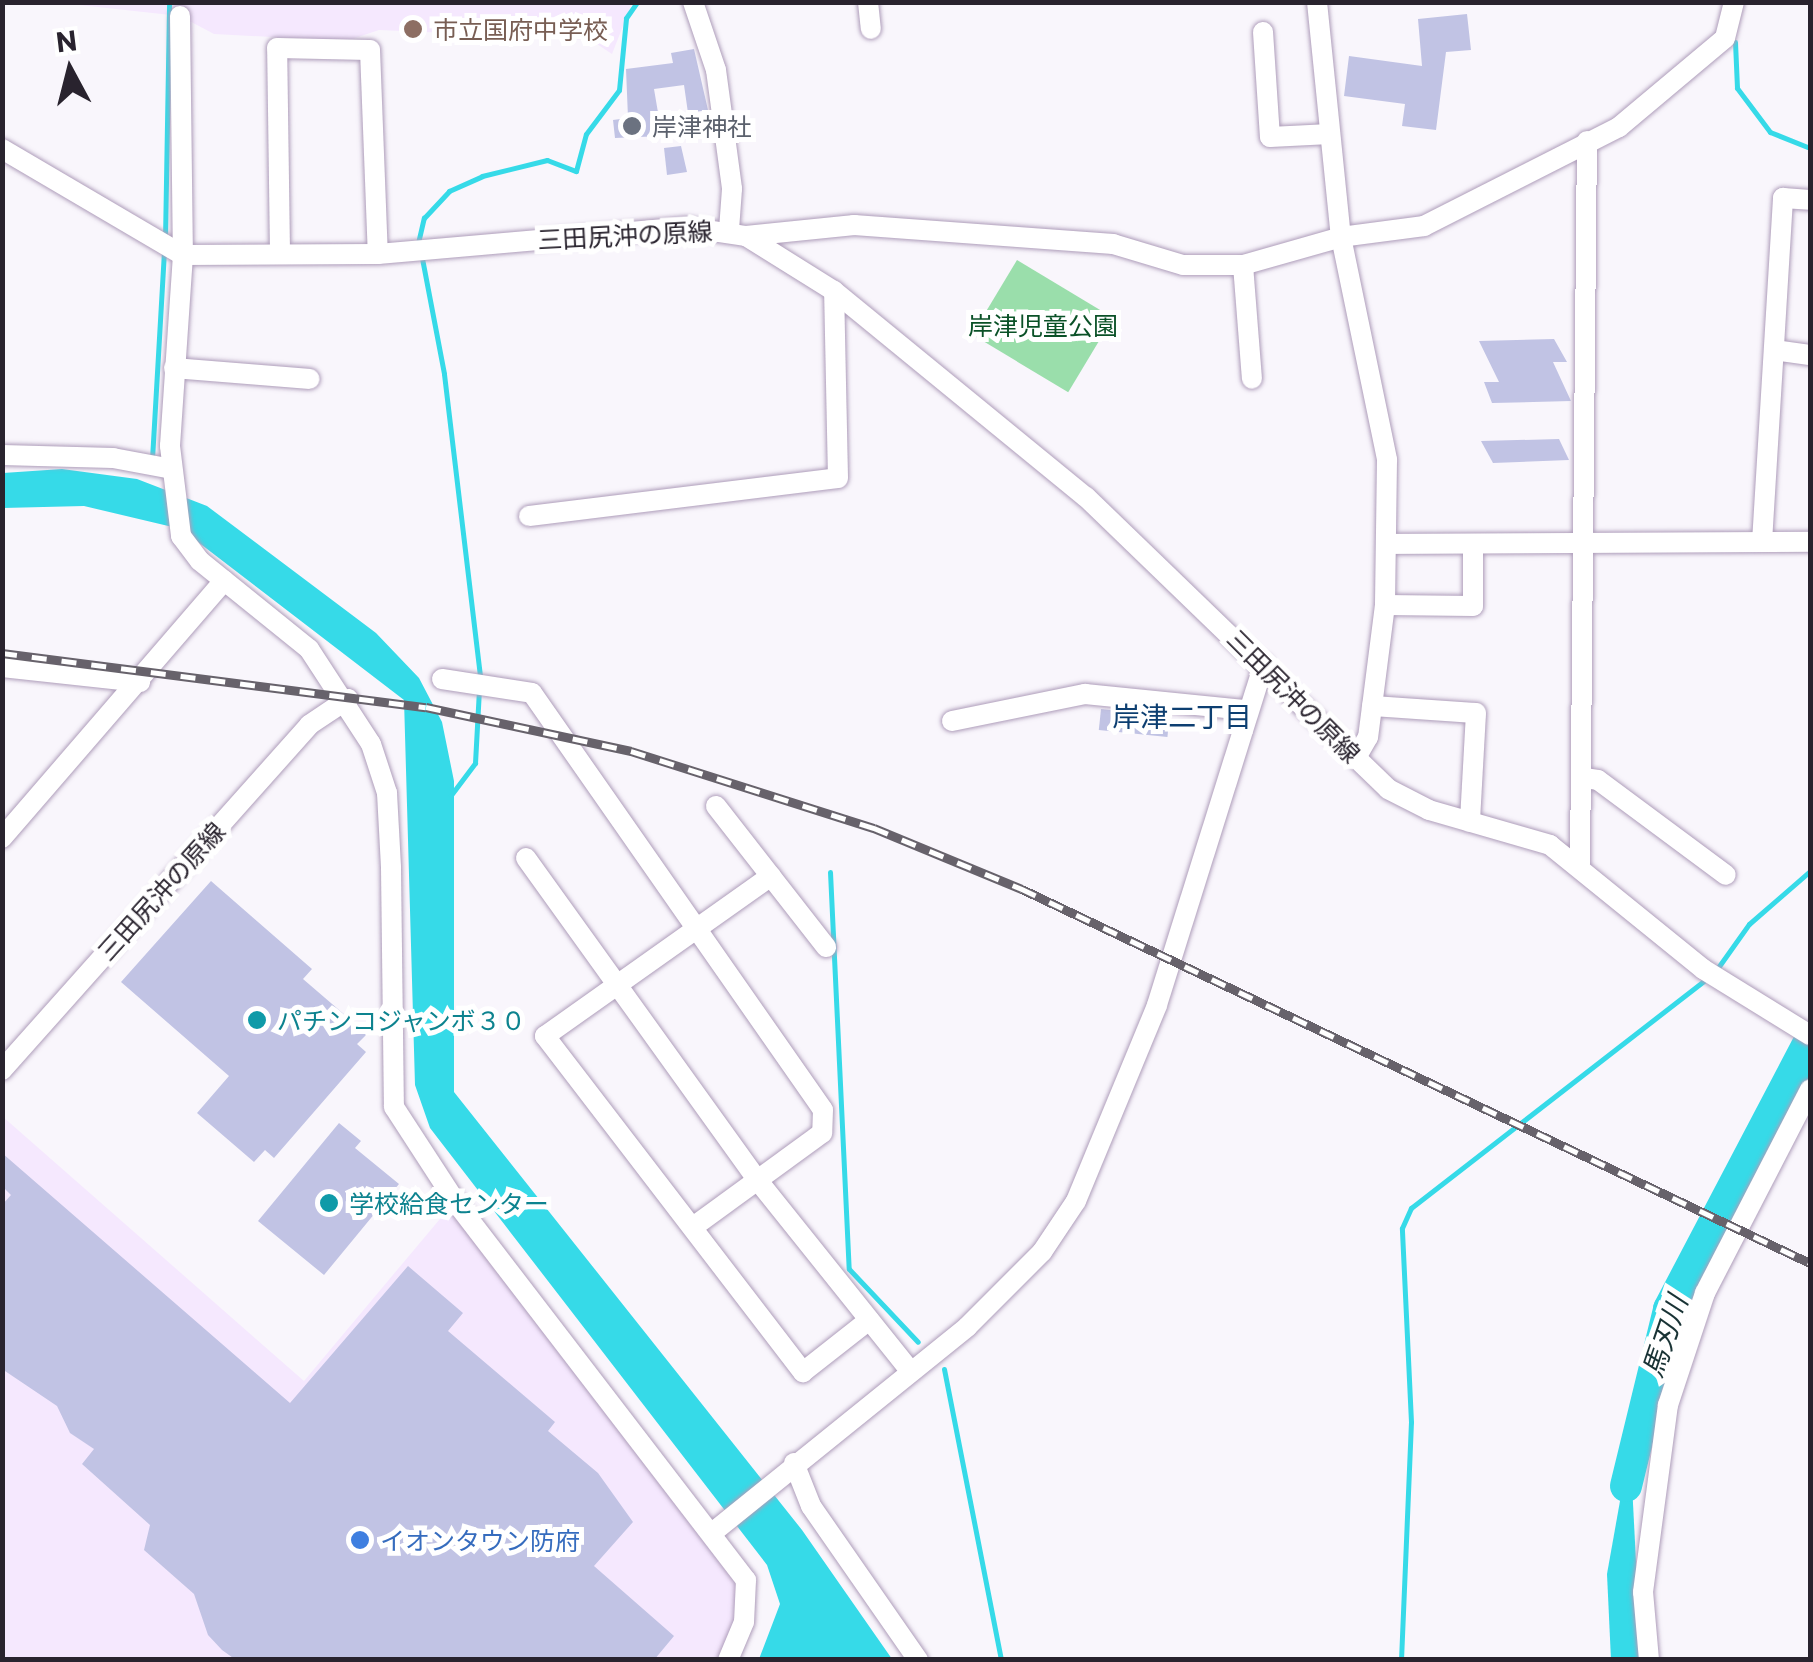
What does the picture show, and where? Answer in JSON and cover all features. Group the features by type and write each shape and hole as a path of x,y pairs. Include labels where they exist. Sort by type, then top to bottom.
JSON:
{"street":[{"path":"693,2 716,70 738,233 854,225 1114,244 1183,265 1243,265 1340,236 1424,226 1587,141 1686,76 1725,38 1734,2"},
{"path":"868,2 870,29"},
{"path":"1317,2 1340,236 1387,460 1385,605 1372,706 1358,754"},
{"path":"180,16 183,254 174,368 173,476 181,536 224,581 309,649 348,698 386,793 398,1119 718,1527 749,1594 728,1660"},
{"path":"1263,32 1270,138 1330,134"},
{"path":"280,253 277,48 370,50 378,254"},
{"path":"1580,864 1584,778 1587,141"},
{"path":"2,150 183,254"},
{"path":"1762,542 1783,198 1810,200"},
{"name":"三田尻沖の原線","path":"183,254 378,254 636,229 738,233 834,291 1086,498 1358,754 1388,789 1470,822 1550,845 1580,864 1704,969 1804,1031"},
{"path":"1243,265 1252,380"},
{"path":"528,516 838,478 834,291"},
{"path":"1774,350 1810,355"},
{"path":"174,368 310,379"},
{"path":"2,456 113,458 173,476"},
{"path":"1387,544 1810,542"},
{"path":"1385,605 1473,606 1473,544"},
{"path":"2,838 224,581"},
{"path":"718,1527 911,1372 1042,1252 1105,1146 1264,664"},
{"path":"2,667 140,682"},
{"path":"442,679 532,693 694,933 823,1110 822,1132 693,1227"},
{"path":"952,722 1085,694 1246,710"},
{"name":"三田尻沖の原線","path":"2,1070 308,724 348,698"},
{"path":"1372,706 1476,714 1470,822"},
{"path":"1584,778 1598,780 1726,874"},
{"path":"716,806 826,946"},
{"path":"526,858 759,1182 911,1372"},
{"path":"770,876 544,1036 803,1372 869,1320"},
{"path":"1649,1660 1642,1592 1668,1405 1706,1293 1810,1090"},
{"path":"790,1467 811,1506 918,1660"}],"shaded area":[{"name":"市立国府中学校","path":"52,2 632,3 612,54 591,40 538,37 379,30 346,41 214,34 180,16"},
{"path":"2,1116 304,1381 455,1201 746,1580 728,1659 3,1659"}],"green space":[{"name":"岸津児童公園","path":"1017,260 1113,318 1068,392 972,335"}],"water":[{"path":"62,469 137,479 207,506 376,633 419,678 442,722 454,781 454,1092 802,1530 892,1659 759,1659 780,1604 767,1565 430,1128 415,1085 404,700 181,529 84,506 3,508 3,473"},
{"path":"1630,1445 1641,1659 1611,1660 1607,1574"}],"building":[{"path":"1467,14 1471,50 1446,52 1436,130 1402,126 1405,104 1344,96 1349,56 1422,66 1418,19"},
{"path":"694,49 708,110 688,113 684,85 654,89 662,136 615,138 613,120 628,118 626,69 673,63 671,53"},
{"path":"681,146 687,172 667,175 664,148"},
{"path":"1554,339 1567,362 1553,362 1571,401 1492,403 1484,382 1499,382 1479,341"},
{"path":"1559,439 1569,460 1493,463 1481,441"},
{"path":"1101,709 1170,716 1167,737 1099,730"},
{"name":"パチンコジャンボ３０","path":"211,881 312,969 303,979 367,1034 357,1044 366,1052 274,1158 265,1150 254,1162 197,1113 229,1076 121,982"},
{"name":"学校給食センター","path":"339,1123 361,1141 355,1148 399,1184 324,1275 258,1221"},
{"path":"2,1153 290,1403 408,1266 463,1313 448,1331 555,1422 548,1431 598,1473 633,1522 594,1566 674,1636 654,1660 236,1660 222,1650 208,1635 194,1594 144,1550 150,1525 82,1464 94,1449 70,1433 57,1406 2,1369 2,1205 11,1195 2,1186"}],"waterway":[{"path":"165,239 169,2"},
{"path":"418,243 424,218 449,191 482,176 547,160 576,171 586,134 619,90 626,18 637,2"},
{"path":"1735,42 1737,88 1770,132 1810,148"},
{"path":"152,459 164,250"},
{"path":"421,253 444,374 480,678"},
{"path":"451,795 475,763 479,689"},
{"path":"1717,969 1749,924 1810,871"},
{"path":"830,872 849,1269 918,1342"},
{"path":"1401,1660 1411,1422 1402,1228 1411,1208 1709,977"},
{"name":"馬刃川","path":"1626,1486 1669,1309 1810,1041"},
{"path":"944,1369 1001,1660"}],"railway":[{"path":"2,653 426,707 631,751 874,828 1022,889 1810,1263"}],"place":[{"name":"市立国府中学校","path":"413,29"},
{"name":"岸津神社","path":"632,126"},
{"name":"パチンコジャンボ３０","path":"257,1020"},
{"name":"学校給食センター","path":"329,1203"},
{"name":"イオンタウン防府","path":"360,1540"}],"district":[{"name":"岸津二丁目","path":"1182,716"}]}
